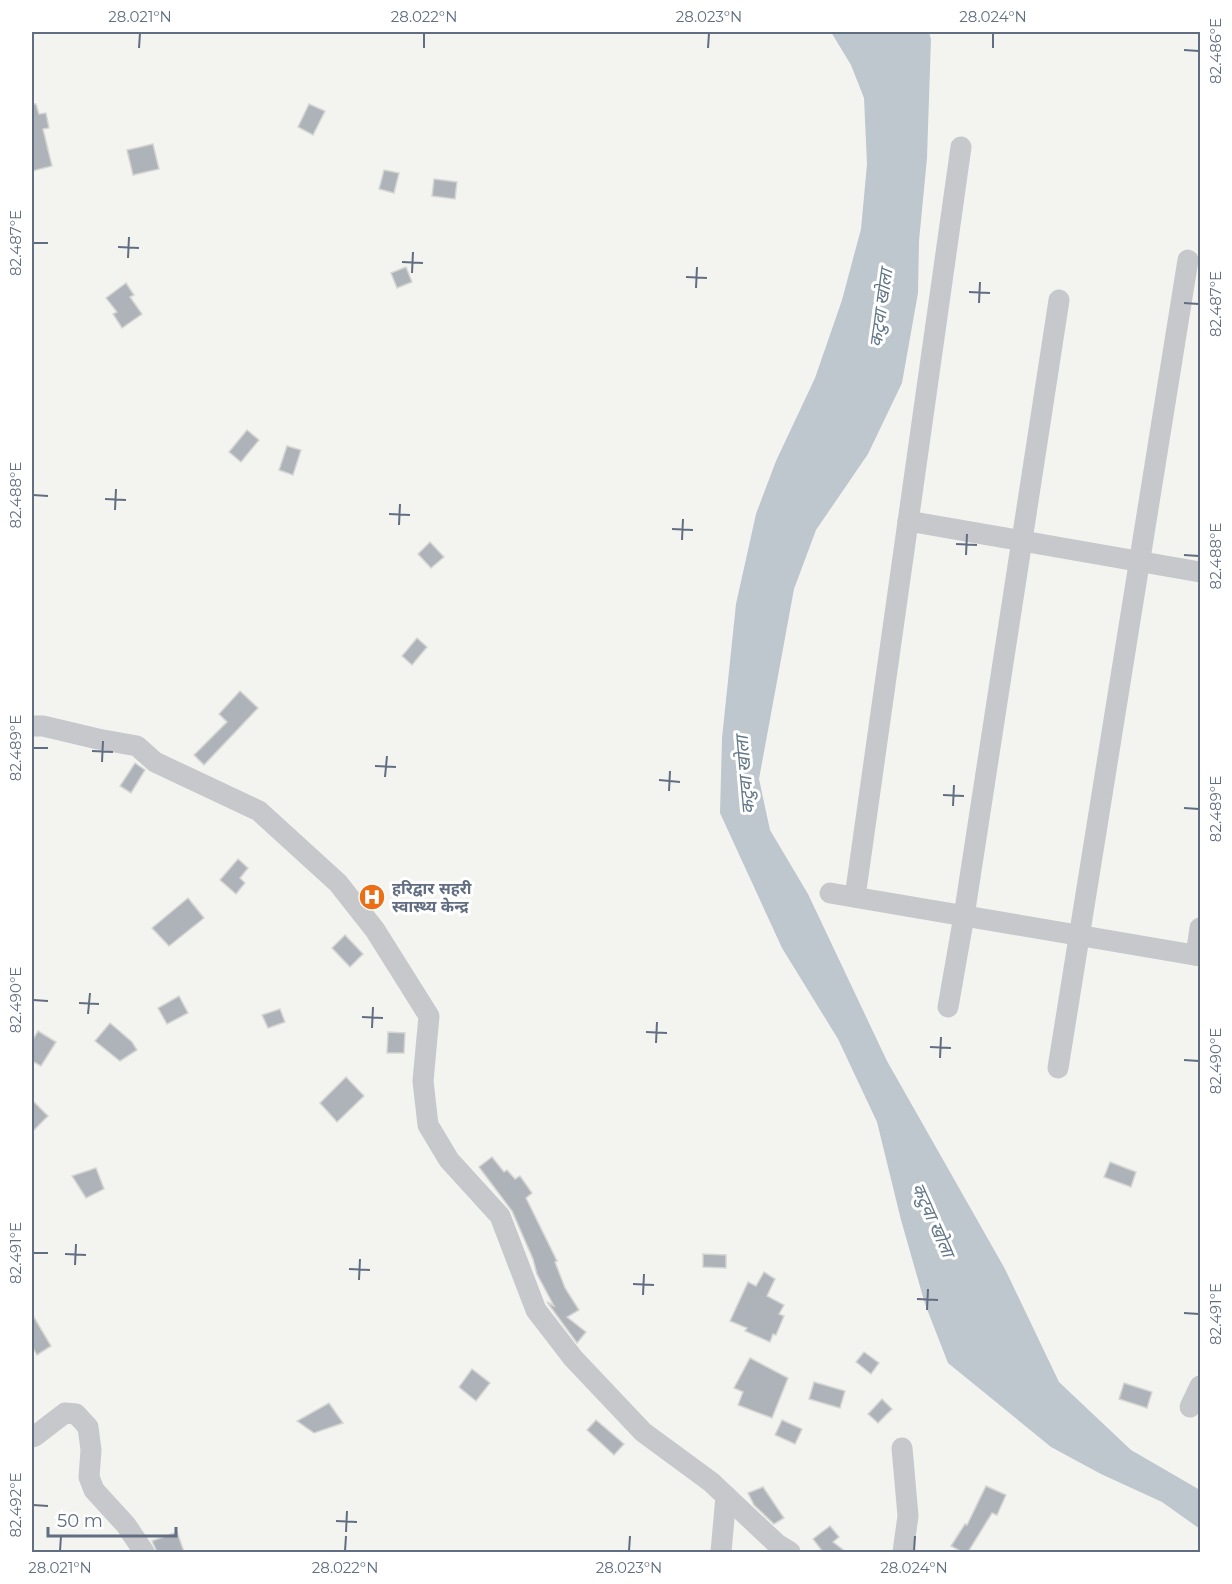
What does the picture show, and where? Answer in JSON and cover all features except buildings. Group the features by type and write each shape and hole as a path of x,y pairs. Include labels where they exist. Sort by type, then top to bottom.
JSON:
{"street":[{"path":"855,897 961,147"},
{"path":"1058,1068 1188,260"},
{"path":"948,1007 1059,300"},
{"path":"908,521 1200,572"},
{"path":"32,726 43,726 137,746 155,762 259,811 338,883 375,930 429,1016 423,1082 428,1125 449,1160 500,1216 536,1310 573,1359 643,1432 711,1482 777,1544 790,1552"},
{"path":"830,893 1198,956 1200,928"},
{"path":"1190,1407 1200,1386"},
{"path":"32,1437 65,1413 76,1414 88,1427 91,1450 89,1477 94,1490 126,1525 144,1552"},
{"path":"902,1448 908,1516 903,1552"},
{"path":"721,1552 726,1496"}],"water":[{"name":"कटुवा खोला","path":"831,32 929,32 931,39 927,158 919,241 918,293 902,383 868,454 816,530 794,589 759,779 770,830 808,894 887,1061 1005,1269 1059,1382 1131,1450 1200,1490 1200,1529 1162,1502 1101,1474 1051,1447 948,1363 925,1304 877,1122 838,1039 782,948 720,813 722,738 736,604 756,514 776,461 815,378 842,300 861,229 867,164 864,98 851,65"}],"place":[{"name":"हरिद्वार सहरी स्वास्थ्य केन्द्र","path":"372,897"}]}
